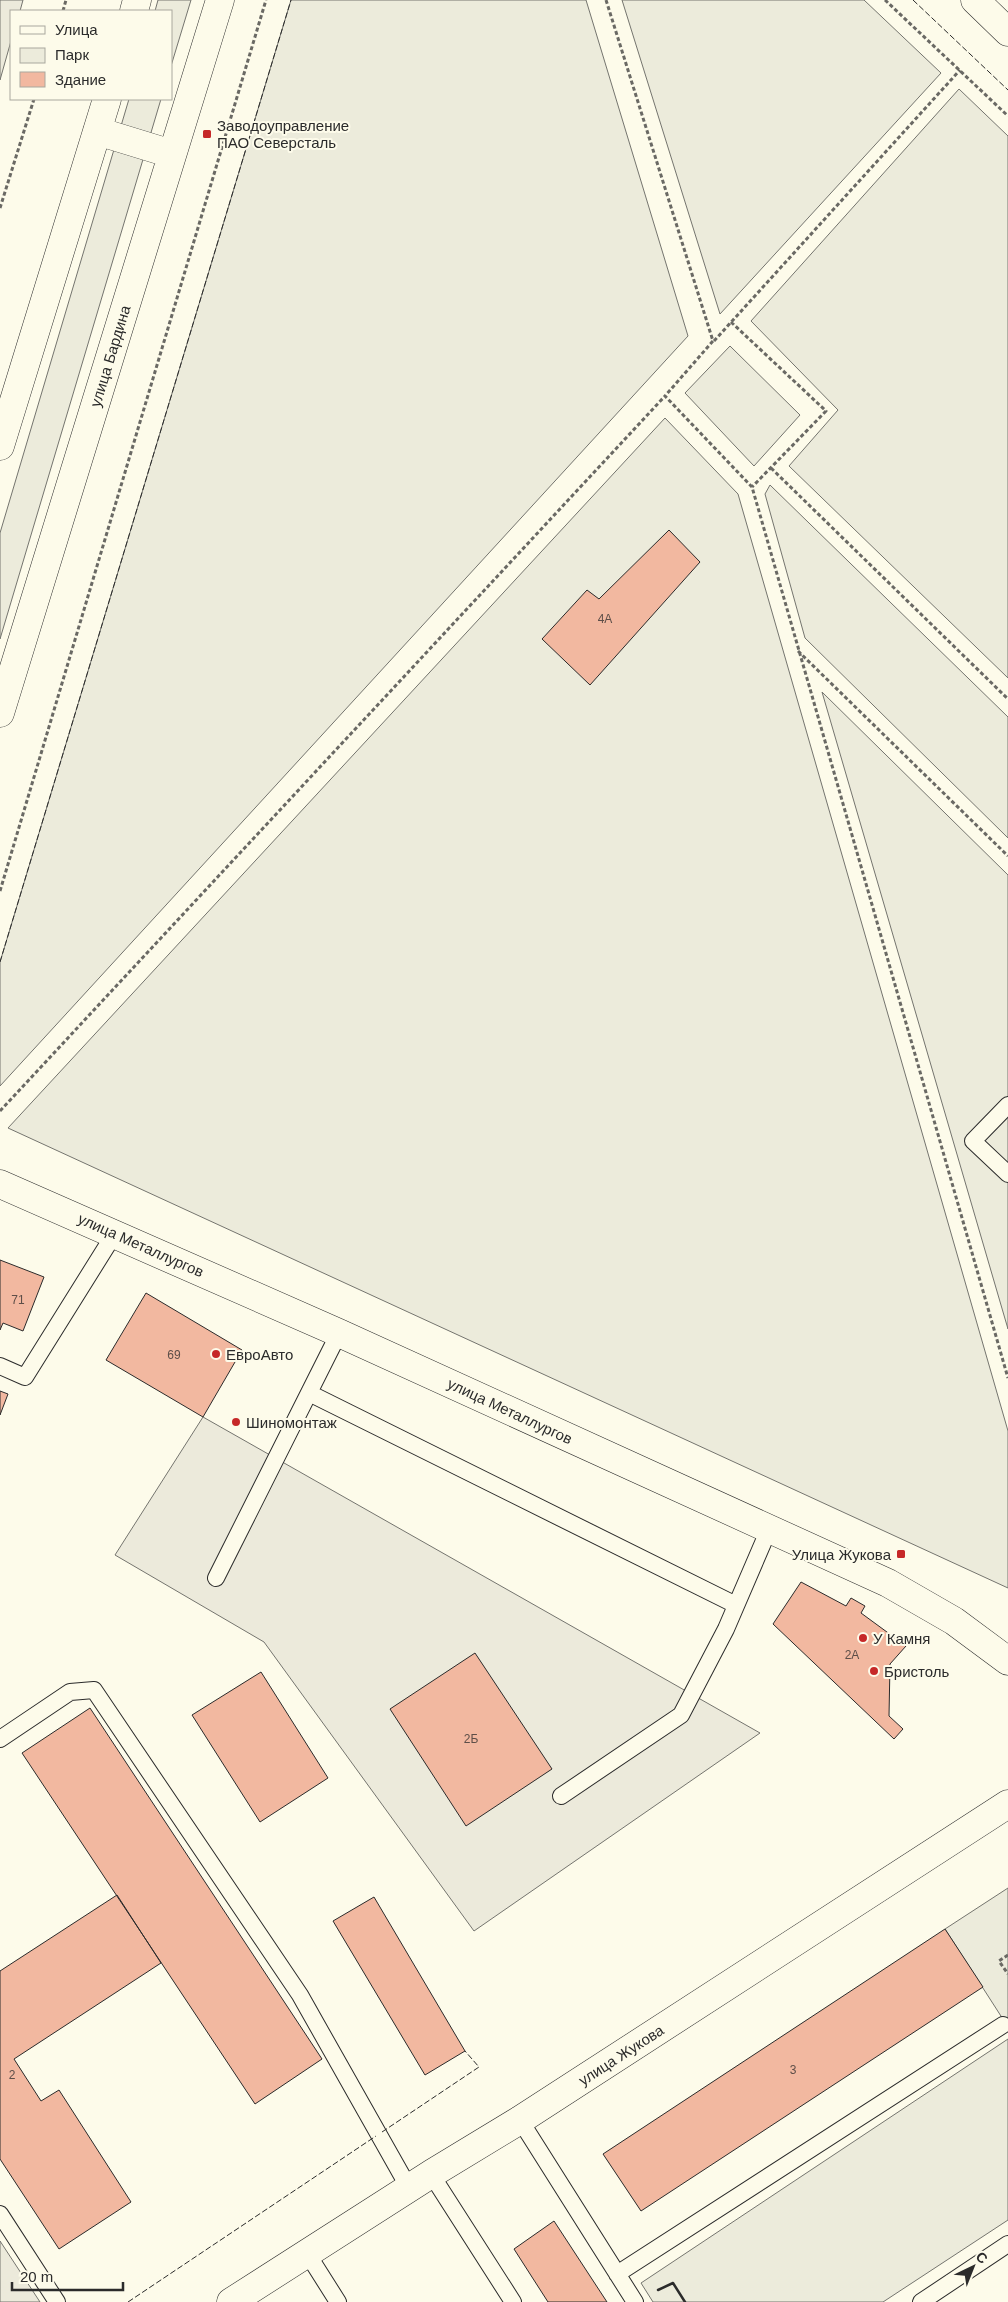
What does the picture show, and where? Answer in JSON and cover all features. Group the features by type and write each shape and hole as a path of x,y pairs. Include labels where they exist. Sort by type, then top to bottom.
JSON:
{"street":[{"name":"улица Бардина","path":"0,713 220,0"},
{"path":"975,0 1008,32"},
{"path":"0,446 107,100"},
{"path":"97,131 172,154"},
{"name":"улица Металлургов","path":"0,1184 339,1332 888,1583 954,1621 1008,1660"},
{"name":"улица Жукова","path":"231,2302 420,2181 520,2120 1008,1804"}],"lane":[{"path":"1008,1104 973,1141 1008,1174"},
{"path":"0,1366 25,1377 115,1233"},
{"path":"216,1578 339,1332"},
{"path":"309,1393 736,1605"},
{"path":"561,1796 680,1715 726,1629 769,1528"},
{"path":"0,1740 70,1692 94,1690 115,1718 300,1995 420,2181 513,2302"},
{"path":"618,2274 1002,2026"},
{"path":"520,2120 635,2302"},
{"path":"0,2214 57,2302"},
{"path":"921,2302 1008,2244"},
{"path":"308,2253 338,2302"}],"path":[{"path":"0,890 266,0"},
{"path":"606,0 713,341"},
{"path":"885,0 1008,116"},
{"path":"0,1111 665,396 960,70"},
{"path":"0,208 34,100"},
{"path":"731,322 826,411 752,487"},
{"path":"665,396 752,487 1008,1378"},
{"path":"771,468 1008,699"},
{"path":"798,650 1008,856"},
{"path":"1008,1955 999,1961 1008,1974"}],"green space":[{"path":"158,0 191,0 172,63 172,10 155,10"},
{"path":"291,0 586,0 688,336 0,1086 0,962"},
{"path":"622,0 864,0 941,73 720,314"},
{"path":"959,89 1008,136 1008,678 789,466 838,410 751,321"},
{"path":"129,100 161,100 0,639 0,533"},
{"path":"730,346 800,415 754,466 685,393"},
{"path":"665,418 738,494 1008,1431 1008,1588 8,1128"},
{"path":"770,485 1008,717 1008,838 805,638 765,494"},
{"path":"822,692 1008,875 1008,1329"},
{"path":"1008,1888 1008,2027 945,1929"},
{"path":"1008,2039 1008,2220 883,2302 653,2302 641,2283"}],"shaded area":[{"path":"0,0 23,0 20,10 10,10 10,45 0,80"},
{"path":"203,1417 760,1733 474,1931 264,1642 115,1555"},
{"path":"0,2241 40,2302 0,2302"}],"building":[{"path":"669,530 700,562 590,685 542,639 587,590 599,599"},
{"path":"0,1260 44,1277 23,1331 3,1323 0,1330"},
{"path":"146,1293 242,1350 203,1417 106,1360"},
{"path":"0,1391 8,1394 0,1415"},
{"path":"801,1582 846,1606 851,1598 865,1606 861,1613 906,1646 890,1664 889,1716 903,1729 894,1739 773,1624"},
{"path":"475,1653 552,1769 466,1826 390,1709"},
{"path":"261,1672 328,1778 260,1822 192,1715"},
{"path":"90,1708 322,2059 255,2104 22,1753"},
{"path":"117,1895 161,1963 14,2059 41,2101 59,2090 131,2202 59,2249 0,2159 0,1971"},
{"path":"374,1897 465,2051 425,2075 333,1921"},
{"path":"945,1929 983,1987 641,2211 603,2154"},
{"path":"554,2221 607,2302 548,2302 514,2249"}],"fence":[{"path":"0,962 291,0"},
{"path":"913,0 1008,90"},
{"path":"382,2132 479,2067 465,2051"},
{"path":"128,2302 376,2136"}],"wall":[{"path":"658,2290 673,2283 685,2302"}],"place":[{"name":"Заводоуправление ПАО Северсталь","path":"207,134"},
{"name":"ЕвроАвто","path":"216,1354"},
{"name":"Шиномонтаж","path":"236,1422"},
{"name":"Улица Жукова","path":"901,1554"},
{"name":"У Камня","path":"863,1638"},
{"name":"Бристоль","path":"874,1671"}]}
